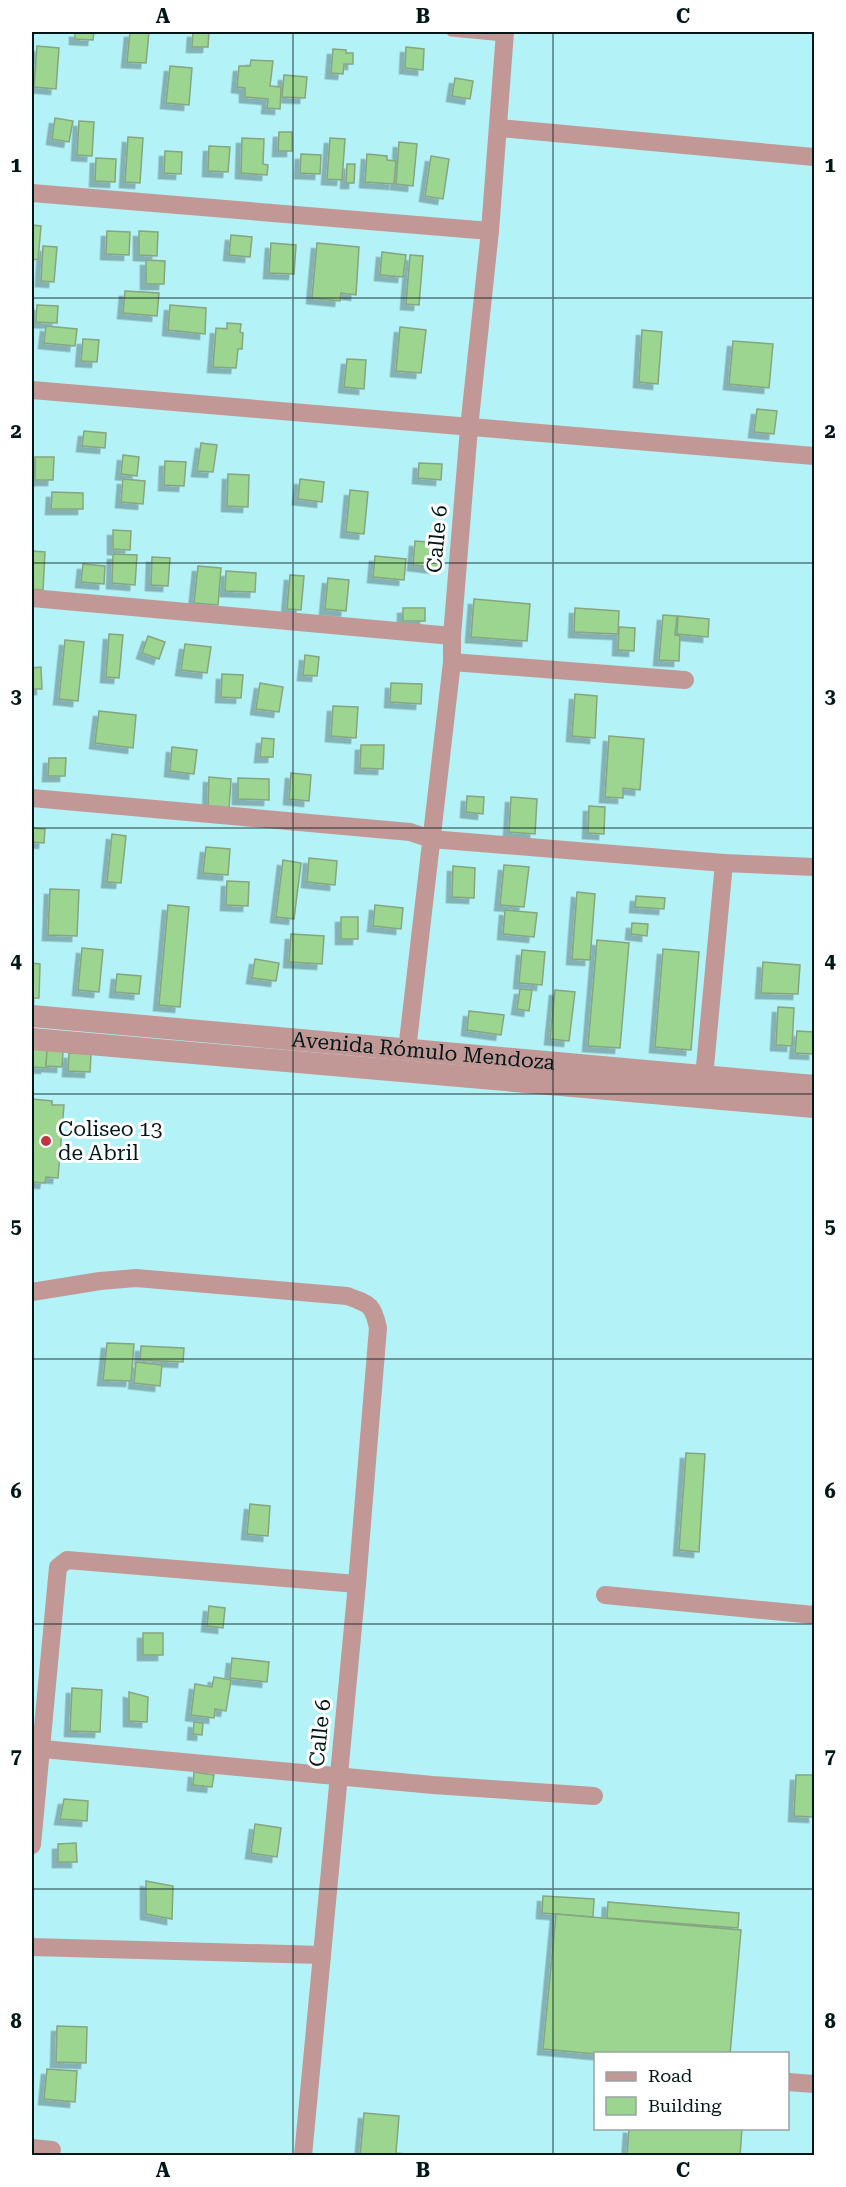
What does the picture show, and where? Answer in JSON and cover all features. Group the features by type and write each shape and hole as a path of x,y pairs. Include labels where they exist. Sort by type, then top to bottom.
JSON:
{"street":[{"name":"Calle 6","path":"407,1050 452,662 452,636 469,428 499,128 504,34"},
{"path":"499,128 814,157"},
{"path":"32,193 490,231"},
{"path":"32,390 814,456"},
{"path":"32,598 452,636"},
{"path":"452,662 685,680"},
{"path":"32,798 410,831 431,839 724,863 814,867"},
{"path":"703,1087 724,863"},
{"name":"Avenida Rómulo Mendoza","path":"32,1016 407,1050 703,1087 814,1107"},
{"name":"Avenida Rómulo Mendoza","path":"32,1039 703,1087 814,1086"},
{"name":"Calle 6","path":"32,1292 100,1281 136,1278 348,1296 368,1304 375,1315 378,1328 357,1584 303,2156"},
{"path":"32,1845 37,1748 58,1567 67,1560 357,1584"},
{"path":"605,1595 814,1615"},
{"path":"37,1748 339,1776 594,1796"},
{"path":"32,1947 322,1955"},
{"path":"789,2082 814,2084"},
{"path":"32,2148 52,2150"}],"lane":[{"path":"452,32 504,34"}],"building":[{"path":"75,32 94,32 93,40 75,39"},
{"path":"130,32 149,32 146,63 127,62"},
{"path":"193,32 209,32 208,47 192,47"},
{"path":"37,46 59,48 56,89 34,87"},
{"path":"406,47 424,49 423,70 405,68"},
{"path":"333,49 353,53 353,64 344,64 343,74 331,73"},
{"path":"251,60 273,61 270,86 281,87 280,109 267,108 268,99 245,97 245,88 237,87 239,66 250,66"},
{"path":"170,66 192,68 189,105 166,103"},
{"path":"284,75 307,77 305,98 282,97"},
{"path":"455,78 473,81 470,99 452,96"},
{"path":"55,118 73,121 69,142 52,139"},
{"path":"79,121 94,122 92,156 77,155"},
{"path":"279,132 292,132 292,151 278,151"},
{"path":"128,137 143,138 140,183 125,182"},
{"path":"242,138 264,139 263,164 268,165 267,175 241,173"},
{"path":"330,138 345,139 342,180 327,179"},
{"path":"399,142 417,144 413,186 396,184"},
{"path":"209,146 230,147 228,172 208,171"},
{"path":"165,151 182,152 181,174 164,173"},
{"path":"301,154 321,155 320,174 300,173"},
{"path":"367,154 387,156 387,160 396,161 394,184 365,182"},
{"path":"431,156 449,159 443,199 425,196"},
{"path":"96,158 116,159 115,182 95,181"},
{"path":"347,164 355,164 354,183 346,183"},
{"path":"32,225 41,226 38,260 32,259"},
{"path":"107,231 130,232 129,255 106,254"},
{"path":"139,231 158,232 157,256 139,255"},
{"path":"231,235 252,237 250,257 229,255"},
{"path":"271,243 296,245 294,274 269,273"},
{"path":"317,243 359,247 356,295 341,293 340,301 312,298"},
{"path":"43,246 57,247 54,282 41,281"},
{"path":"382,252 406,255 403,277 380,275"},
{"path":"410,255 423,256 419,305 406,304"},
{"path":"146,260 165,261 164,284 146,284"},
{"path":"125,291 159,293 157,316 123,313"},
{"path":"37,305 58,306 57,323 36,322"},
{"path":"170,305 206,308 205,334 168,330"},
{"path":"227,323 241,324 240,332 243,333 242,349 238,349 236,368 213,367 216,328 227,329"},
{"path":"46,326 77,329 75,346 44,343"},
{"path":"400,327 426,330 421,373 396,371"},
{"path":"642,330 662,332 658,384 639,382"},
{"path":"83,339 99,340 97,362 81,361"},
{"path":"733,341 773,344 769,388 729,384"},
{"path":"347,359 366,360 364,389 344,387"},
{"path":"757,409 777,411 774,434 754,432"},
{"path":"84,431 106,433 105,448 82,446"},
{"path":"201,443 217,445 213,472 197,471"},
{"path":"123,455 139,457 137,476 121,474"},
{"path":"35,457 54,457 53,480 35,480"},
{"path":"165,461 186,462 184,486 164,485"},
{"path":"419,463 442,464 441,480 418,478"},
{"path":"228,474 249,475 248,507 227,506"},
{"path":"123,479 145,481 143,504 121,502"},
{"path":"300,479 324,482 322,502 298,499"},
{"path":"350,490 368,492 364,534 346,532"},
{"path":"52,492 83,493 83,509 51,509"},
{"path":"113,530 131,531 130,550 113,549"},
{"path":"415,541 439,543 437,568 413,565"},
{"path":"32,551 45,552 43,590 32,589"},
{"path":"113,554 137,555 135,585 112,583"},
{"path":"375,556 406,559 404,580 373,577"},
{"path":"152,557 170,558 168,586 151,585"},
{"path":"83,564 105,566 104,584 81,582"},
{"path":"198,566 221,568 218,605 194,603"},
{"path":"226,571 256,573 255,592 225,591"},
{"path":"290,575 304,576 301,610 287,609"},
{"path":"328,578 349,580 346,611 325,609"},
{"path":"474,599 530,604 527,641 471,637"},
{"path":"403,608 425,608 425,621 403,621"},
{"path":"575,608 619,611 618,634 574,632"},
{"path":"663,615 677,616 675,635 680,636 679,661 659,660"},
{"path":"678,616 709,619 708,637 677,634"},
{"path":"619,627 635,628 634,651 618,650"},
{"path":"109,634 123,635 119,678 106,677"},
{"path":"148,636 165,642 159,659 142,653"},
{"path":"65,640 84,642 78,701 59,699"},
{"path":"185,644 211,647 207,673 181,670"},
{"path":"305,655 319,657 317,676 303,675"},
{"path":"41,667 42,689 32,689 32,668"},
{"path":"222,674 243,675 241,698 221,697"},
{"path":"260,683 283,687 279,712 256,709"},
{"path":"391,683 422,684 421,704 390,702"},
{"path":"575,694 597,696 595,738 572,736"},
{"path":"333,706 358,707 356,738 331,736"},
{"path":"99,711 136,715 133,748 95,743"},
{"path":"609,736 644,739 640,790 623,788 623,798 605,797"},
{"path":"262,738 274,739 273,757 260,757"},
{"path":"361,745 384,745 383,769 360,768"},
{"path":"172,747 197,750 194,774 170,771"},
{"path":"49,758 66,758 65,776 48,776"},
{"path":"291,773 311,775 309,801 289,799"},
{"path":"209,777 231,779 229,810 208,808"},
{"path":"238,778 269,779 269,800 238,799"},
{"path":"467,796 484,797 483,814 466,812"},
{"path":"511,797 537,799 535,834 509,832"},
{"path":"589,806 605,807 604,834 588,833"},
{"path":"32,828 45,829 44,843 32,842"},
{"path":"112,834 126,836 121,883 107,882"},
{"path":"206,847 230,849 228,875 203,873"},
{"path":"309,858 337,861 335,885 307,882"},
{"path":"283,860 301,863 294,919 276,917"},
{"path":"504,865 529,867 524,907 500,905"},
{"path":"453,866 475,868 474,898 452,897"},
{"path":"227,881 249,882 248,906 226,905"},
{"path":"50,889 79,890 77,936 48,935"},
{"path":"577,892 595,894 590,960 572,959"},
{"path":"636,896 665,898 664,909 635,907"},
{"path":"168,905 189,907 180,1007 159,1005"},
{"path":"375,905 403,908 401,929 373,926"},
{"path":"505,910 537,913 534,937 503,934"},
{"path":"341,917 358,917 358,939 341,939"},
{"path":"632,923 648,924 647,936 631,934"},
{"path":"291,934 324,936 322,964 289,962"},
{"path":"597,940 629,943 620,1048 588,1046"},
{"path":"82,948 103,950 99,992 78,990"},
{"path":"663,949 699,952 691,1050 655,1047"},
{"path":"522,950 545,952 542,985 519,983"},
{"path":"255,959 279,963 276,981 252,978"},
{"path":"763,962 800,965 798,994 761,993"},
{"path":"32,963 40,964 39,998 32,998"},
{"path":"117,974 141,976 139,994 115,992"},
{"path":"520,989 532,990 529,1011 517,1009"},
{"path":"555,990 575,992 569,1041 550,1039"},
{"path":"778,1007 794,1008 792,1046 776,1045"},
{"path":"469,1011 504,1015 501,1035 467,1030"},
{"path":"797,1031 814,1032 814,1054 795,1053"},
{"path":"32,1049 47,1050 46,1068 32,1067"},
{"path":"47,1050 63,1051 62,1067 46,1066"},
{"path":"69,1053 91,1054 90,1072 68,1071"},
{"name":"Coliseo 13 de Abril","path":"32,1099 52,1101 52,1105 64,1105 58,1178 46,1177 45,1183 32,1182"},
{"path":"107,1343 134,1344 131,1381 103,1380"},
{"path":"141,1346 184,1348 183,1362 140,1360"},
{"path":"136,1362 162,1365 160,1386 134,1383"},
{"path":"686,1453 705,1454 699,1552 679,1550"},
{"path":"250,1504 270,1506 268,1536 247,1534"},
{"path":"209,1606 225,1608 223,1628 207,1626"},
{"path":"143,1633 163,1633 163,1655 143,1655"},
{"path":"232,1658 269,1662 267,1682 230,1678"},
{"path":"214,1677 231,1680 226,1711 215,1709 214,1718 191,1715 195,1684 212,1687"},
{"path":"72,1688 102,1690 100,1732 70,1731"},
{"path":"129,1692 148,1697 147,1722 129,1721"},
{"path":"194,1722 203,1723 202,1735 193,1734"},
{"path":"194,1772 214,1775 212,1787 193,1785"},
{"path":"796,1775 814,1775 814,1817 794,1816"},
{"path":"64,1799 88,1801 87,1821 60,1819"},
{"path":"255,1824 281,1828 277,1857 251,1853"},
{"path":"76,1843 77,1862 58,1862 58,1844"},
{"path":"146,1881 173,1886 172,1919 146,1914"},
{"path":"543,1896 594,1899 593,1917 542,1913"},
{"path":"608,1902 739,1913 738,1928 607,1918"},
{"path":"556,1914 741,1930 730,2052 594,2052 594,2054 543,2049"},
{"path":"57,2026 87,2027 86,2063 56,2062"},
{"path":"47,2069 77,2071 75,2102 44,2099"},
{"path":"364,2113 399,2116 396,2153 428,2156 360,2156"},
{"path":"629,2130 742,2130 740,2156 627,2156"}],"place":[{"name":"Coliseo 13 de Abril","path":"46,1141"}]}
